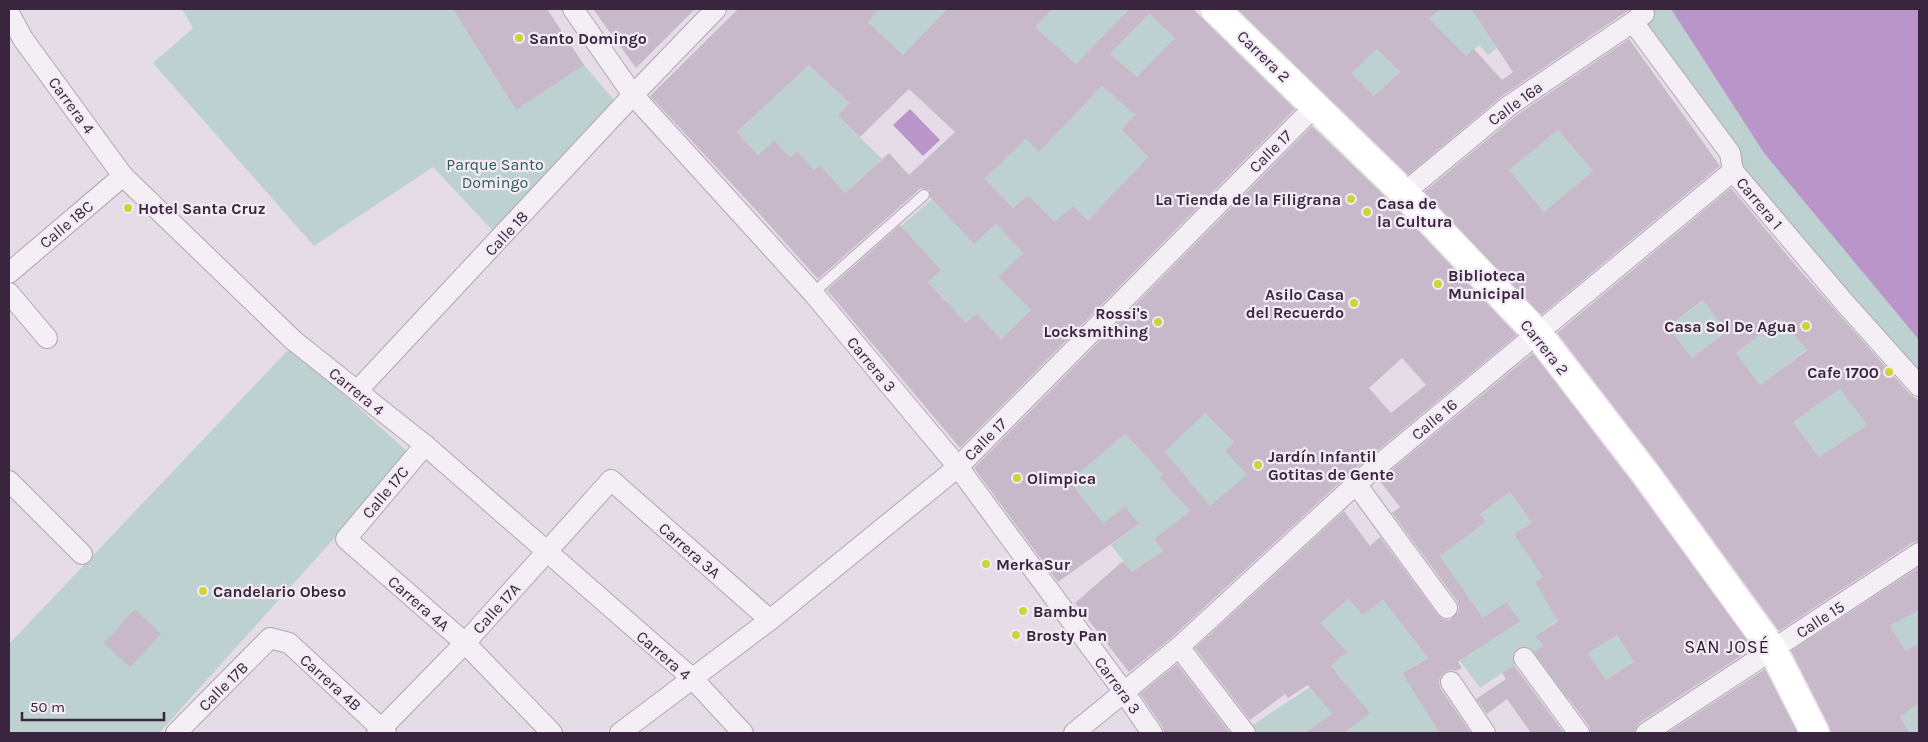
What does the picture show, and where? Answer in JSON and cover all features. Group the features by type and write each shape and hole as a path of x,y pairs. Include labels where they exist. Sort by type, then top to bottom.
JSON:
{"main road":[{"name":"Carrera 2","path":"1216,9 1404,193 1537,334 1645,474 1773,650 1815,733"}],"street":[{"name":"Carrera 3","path":"573,9 633,95 813,294 958,466 1152,733"},
{"name":"Calle 18","path":"357,391 633,95 716,9"},
{"name":"Carrera 4","path":"9,13 23,39 123,176 293,340 425,446 693,679 743,733"},
{"name":"Carrera 1","path":"1637,16 1730,154 1733,171 1843,301 1919,386"},
{"name":"Calle 16a","path":"1404,193 1510,105 1637,16"},
{"name":"Calle 17","path":"620,733 770,620 958,466 1316,105"},
{"name":"Calle 16","path":"1074,733 1179,647 1356,484 1733,171"},
{"name":"Calle 18C","path":"12,263 123,176"},
{"path":"9,293 47,338"},
{"name":"Calle 17C","path":"346,539 425,446"},
{"name":"Calle 17A","path":"382,732 465,643 610,480"},
{"name":"Carrera 3A","path":"610,480 770,620"},
{"path":"9,481 82,554"},
{"path":"1356,484 1447,608"},
{"name":"Carrera 4A","path":"346,539 465,643 552,733"},
{"name":"Calle 15","path":"1646,733 1919,553"},
{"name":"Carrera 4B","path":"270,638 289,643 382,732"},
{"name":"Calle 17B","path":"176,733 270,638"},
{"path":"1179,647 1245,733"},
{"path":"1524,658 1579,733"},
{"path":"1451,682 1485,733"}],"lane":[{"path":"813,294 924,195"}],"green space":[{"name":"Parque Santo Domingo","path":"182,9 459,9 455,12 516,110 584,65 614,100 610,113 494,232 433,167 314,246 153,63 193,28"},
{"path":"880,9 947,9 903,55 868,22"},
{"path":"1053,9 1129,9 1076,64 1035,27"},
{"path":"1410,9 1420,9 1429,19 1439,11 1438,9 1471,9 1497,48 1488,55 1479,45 1466,57 1401,17"},
{"path":"1641,9 1671,9 1764,153 1919,340 1919,386 1843,301 1633,22"},
{"path":"1149,14 1175,38 1137,77 1110,54"},
{"path":"1377,49 1400,72 1374,96 1352,73"},
{"path":"809,65 849,103 838,116 882,159 845,193 820,165 814,170 797,151 790,157 774,140 758,155 737,132"},
{"path":"1102,86 1135,115 1121,131 1148,157 1088,220 1073,206 1055,222 1028,195 1013,208 985,179 1026,139 1039,151"},
{"path":"1558,130 1593,171 1544,212 1509,170"},
{"path":"932,199 974,244 996,224 1023,253 998,277 1031,310 1001,339 955,332 936,312 947,302 928,282 941,270 901,226"},
{"path":"1704,300 1727,331 1692,358 1668,327"},
{"path":"1781,319 1807,349 1760,385 1736,353"},
{"path":"291,347 410,454 159,733 9,733 9,644"},
{"path":"1840,389 1867,425 1819,457 1793,422"},
{"path":"1199,406 1245,432 1225,451 1258,487 1210,506 1164,452 1191,427"},
{"path":"1124,433 1163,475 1161,478 1197,520 1171,526 1154,539 1163,551 1132,572 1111,545 1139,524 1103,523 1069,481"},
{"path":"1510,492 1532,523 1515,534 1528,555 1547,575 1535,582 1558,620 1535,636 1576,692 1558,705 1524,658 1480,688 1460,661 1519,621 1483,618 1440,556 1486,522 1480,514"},
{"path":"1348,599 1363,615 1383,600 1420,648 1447,646 1402,673 1442,733 1326,733 1319,723 1304,733 1252,733 1248,728 1310,687 1346,731 1369,713 1336,671 1332,673 1328,669 1347,652 1321,623"},
{"path":"1917,611 1919,614 1919,665 1916,667 1890,626"},
{"path":"1617,635 1629,654 1645,644 1651,652 1606,680 1588,653"},
{"path":"1919,704 1919,733 1910,733 1900,715"}],"shaded area":[{"path":"1671,9 1919,9 1919,340 1764,153"},
{"path":"910,109 940,140 923,156 893,125"}],"building":[{"name":"Santo Domingo","path":"453,9 547,9 584,65 516,110"},
{"path":"593,9 695,9 636,68"},
{"path":"738,9 880,9 868,22 903,55 947,9 1053,9 1035,27 1076,64 1129,9 1193,9 1295,109 960,448 827,290 900,225 941,270 928,282 966,323 977,314 1001,339 1031,310 998,277 1023,253 996,224 974,244 930,197 929,190 921,188 818,279 650,96","holes":["1149,14 1175,38 1137,77 1110,54","809,65 849,103 838,116 860,137 909,89 955,132 909,175 889,153 845,193 820,165 814,170 797,151 790,157 774,140 758,155 737,132","1102,86 1135,115 1121,130 1148,157 1088,220 1073,206 1055,222 1028,195 1013,208 985,179 1026,139 1039,152"]},
{"path":"1237,9 1441,9 1429,19 1466,56 1474,49 1502,80 1513,72 1471,9 1629,10 1502,96 1408,175","holes":["1377,49 1400,72 1374,96 1352,73"]},
{"path":"1629,39 1720,166 1541,315 1424,192 1517,115","holes":["1558,130 1593,171 1544,212 1509,170"]},
{"path":"1312,126 1393,204 1517,335 1348,475 1171,638 1129,672 1075,603 1123,561 1132,572 1163,551 1154,539 1190,511 1160,478 1163,475 1125,434 1069,481 1103,523 1125,507 1139,524 1058,582 974,468","holes":["1402,358 1426,385 1391,413 1369,388","1205,413 1234,442 1225,451 1247,475 1210,506 1165,452"]},
{"path":"1731,188 1803,274 1910,394 1919,401 1919,541 1912,543 1779,631 1657,463 1557,333","holes":["1703,300 1727,331 1692,358 1668,327","1781,319 1807,350 1760,385 1736,353","1840,389 1867,425 1819,457 1793,422"]},
{"path":"1533,353 1632,482 1753,648 1639,723 1634,733 1591,733 1589,726 1534,652 1543,646 1535,636 1558,621 1535,582 1543,577 1514,534 1532,523 1510,492 1480,514 1486,522 1440,556 1483,618 1506,602 1520,621 1458,662 1462,668 1456,671 1445,672 1440,677 1441,689 1471,733 1440,733 1402,673 1428,658 1383,600 1363,615 1348,599 1321,623 1347,652 1331,666 1370,713 1344,733 1304,733 1332,714 1308,685 1288,698 1285,694 1250,720 1195,648 1344,511 1370,546 1380,537 1438,615 1443,619 1449,620 1458,613 1457,601 1392,513 1400,507 1379,480","holes":["1617,635 1634,662 1606,680 1588,653"]},
{"path":"1919,567 1919,610 1890,626 1906,651 1919,643 1919,704 1900,716 1910,733 1831,733 1791,651"},
{"path":"135,609 161,634 130,667 104,643"},
{"path":"1177,664 1230,733 1164,733 1162,726 1140,694"},
{"path":"1514,665 1564,733 1531,733 1507,699 1487,714 1476,699 1506,679 1502,673"},
{"path":"1765,669 1798,733 1667,733"}],"place":[{"name":"Santo Domingo","path":"519,38"},
{"name":"La Tienda de la Filigrana","path":"1351,199"},
{"name":"Hotel Santa Cruz","path":"128,208"},
{"name":"Casa de la Cultura","path":"1367,212"},
{"name":"Biblioteca Municipal","path":"1438,284"},
{"name":"Asilo Casa del Recuerdo","path":"1354,303"},
{"name":"Rossi's Locksmithing","path":"1158,322"},
{"name":"Casa Sol De Agua","path":"1806,326"},
{"name":"Cafe 1700","path":"1889,372"},
{"name":"Jardín Infantil Gotitas de Gente","path":"1258,465"},
{"name":"Olimpica","path":"1017,478"},
{"name":"MerkaSur","path":"986,564"},
{"name":"Candelario Obeso","path":"203,591"},
{"name":"Bambu","path":"1023,611"},
{"name":"Brosty Pan","path":"1016,635"}],"district":[{"name":"SAN JOSÉ","path":"1727,647"}]}
